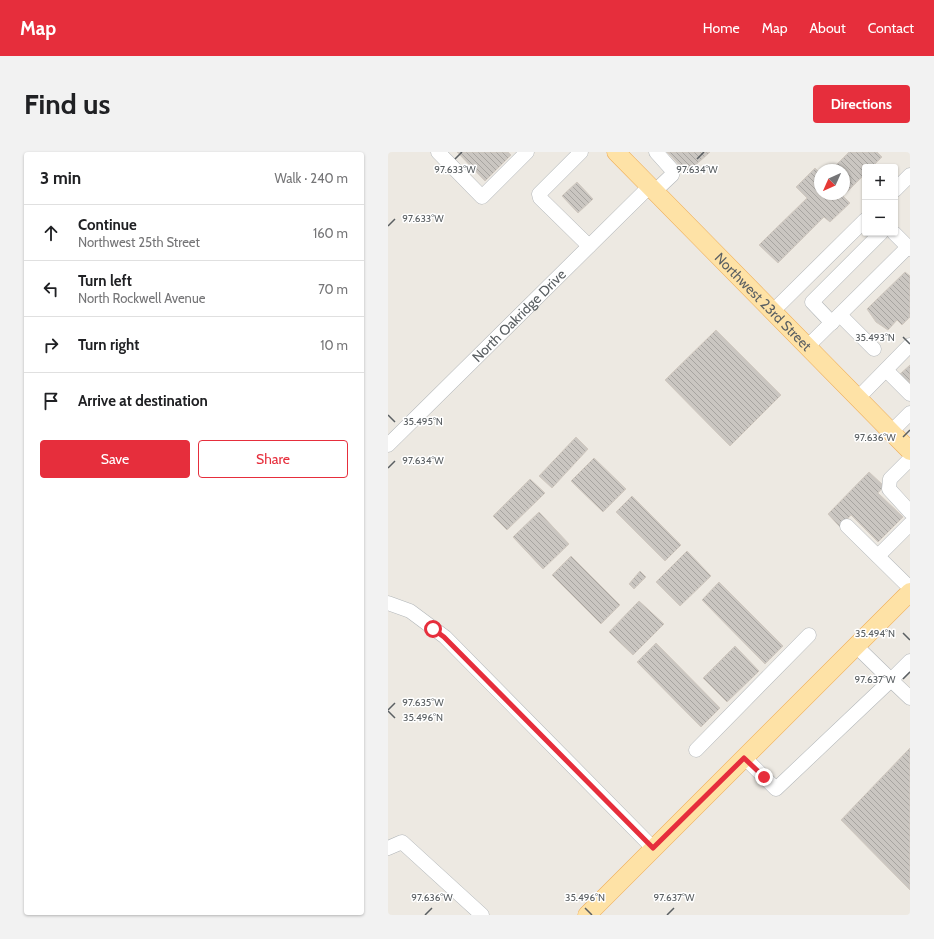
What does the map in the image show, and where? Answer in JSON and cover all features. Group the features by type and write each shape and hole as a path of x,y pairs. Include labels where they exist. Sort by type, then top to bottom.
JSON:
{"main road":[{"name":"Northwest 23rd Street","path":"620,153 652,188 910,451"},
{"path":"587,915 910,592"}],"street":[{"path":"438,152 482,197 527,152"},
{"path":"581,152 540,194 540,198 589,246"},
{"name":"North Oakridge Drive","path":"388,445 589,246 652,188 672,175 673,171 656,152"},
{"path":"898,187 910,175"},
{"path":"773,311 862,223"},
{"path":"874,349 812,302 878,236"},
{"path":"808,346 909,248 897,236"},
{"path":"858,398 910,345"},
{"path":"886,370 910,394"},
{"path":"891,432 910,413"},
{"path":"910,459 890,479 889,489 910,512"},
{"path":"878,556 910,524"},
{"path":"847,526 910,588"},
{"path":"388,602 410,611 444,637 653,848"},
{"path":"696,750 809,635"},
{"path":"856,646 910,698"},
{"path":"744,758 776,789 910,661"},
{"path":"388,848 402,842 482,915"}],"building":[{"path":"457,152 508,152 511,155 485,181"},
{"path":"667,152 710,152 687,173"},
{"path":"849,152 877,152 882,157 875,164 862,164 862,177 850,189 850,164 837,164"},
{"path":"814,169 814,200 847,200 850,203 830,222 824,217 778,263 759,245 807,198 796,187"},
{"path":"577,182 593,199 578,213 562,196"},
{"path":"905,272 910,276 910,317 902,325 897,320 888,330 876,322 867,309"},
{"path":"716,330 781,395 730,446 665,380"},
{"path":"910,365 910,387 899,375"},
{"path":"576,437 588,449 552,488 539,476"},
{"path":"594,458 626,489 603,512 571,481"},
{"path":"869,472 884,486 878,493 903,517 878,542 851,515 840,527 828,514"},
{"path":"530,479 545,493 507,530 493,516"},
{"path":"632,496 681,545 665,561 616,512"},
{"path":"539,512 569,544 543,569 513,537"},
{"path":"687,551 711,576 680,606 656,582"},
{"path":"571,556 620,605 601,624 552,575"},
{"path":"640,571 646,577 634,589 629,584"},
{"path":"719,582 783,646 765,664 702,600"},
{"path":"639,601 664,624 633,655 609,632"},
{"path":"656,643 720,708 701,727 637,662"},
{"path":"735,646 759,671 727,702 703,678"},
{"path":"910,748 910,890 841,820"}],"route":[{"path":"433,629 444,637 653,848 744,758 764,777"}]}
